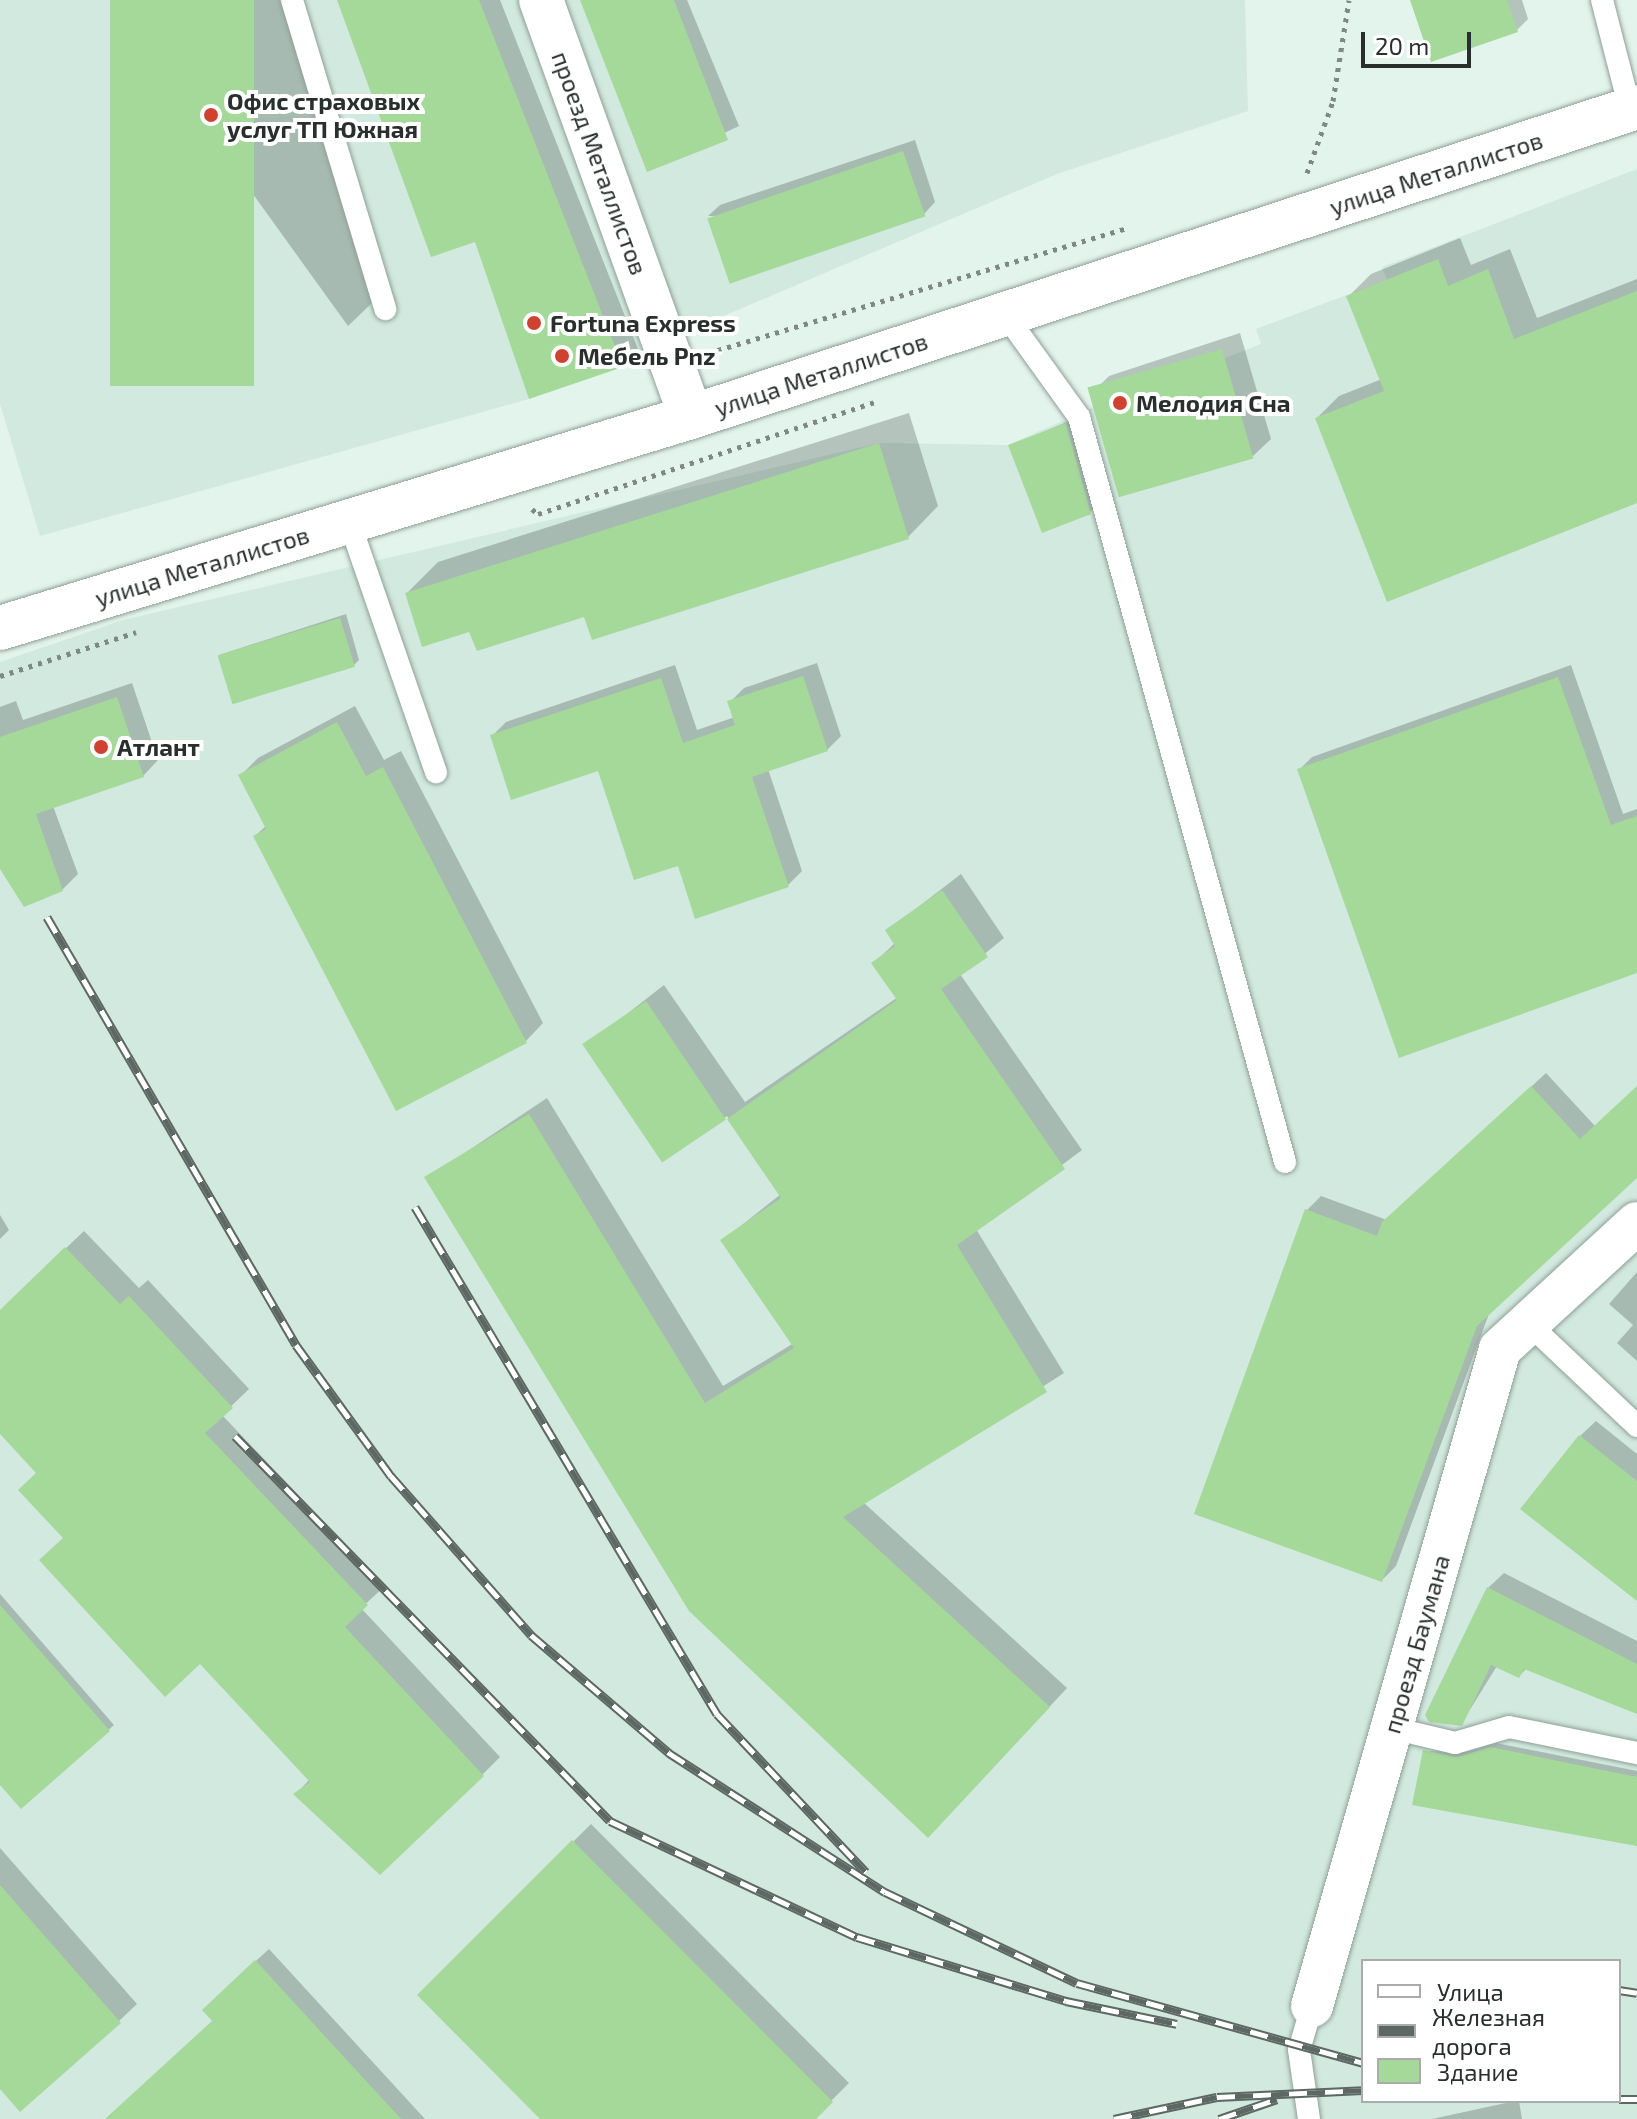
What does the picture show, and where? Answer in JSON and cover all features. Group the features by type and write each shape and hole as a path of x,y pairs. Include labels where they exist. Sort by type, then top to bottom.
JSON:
{"street":[{"name":"проезд Металлистов","path":"541,0 691,417"},
{"name":"улица Металлистов","path":"0,628 691,417 1634,108"},
{"name":"проезд Баумана","path":"1312,2006 1500,1349 1637,1223"}],"lane":[{"path":"292,0 385,309"},
{"path":"1602,0 1634,108"},
{"path":"1005,314 1079,417 1285,1162"},
{"path":"349,521 436,772"},
{"path":"1528,1323 1637,1426"},
{"path":"1392,1728 1455,1743 1509,1727 1637,1753"},
{"name":"проезд Баумана","path":"1309,2119 1299,2050 1312,2006"}],"path":[{"path":"1307,174 1333,101 1349,0"}],"shaded area":[{"path":"0,0 1245,0 1248,111 1057,174 529,399 40,536 0,404"},
{"path":"1637,169 1637,2119 0,2119 0,662 123,620 879,443 1008,445 1222,350 1225,358 1261,344 1256,329 1387,280 1382,267"}],"building":[{"path":"110,0 254,0 254,386 110,386"},
{"path":"337,0 479,0 623,367 529,399 475,242 431,257"},
{"path":"580,0 674,0 728,140 647,172"},
{"path":"1410,0 1507,0 1518,32 1431,62"},
{"path":"903,151 925,216 730,284 707,218"},
{"path":"1438,259 1448,286 1488,269 1514,339 1637,291 1637,503 1387,602 1315,418 1384,391 1346,296"},
{"path":"1222,349 1253,459 1119,497 1087,388"},
{"path":"1066,423 1091,514 1042,533 1008,445"},
{"path":"879,443 909,539 592,640 584,617 477,651 469,632 422,647 405,593"},
{"path":"340,618 355,667 233,704 218,655"},
{"path":"803,676 828,751 752,777 789,887 695,919 678,866 634,880 598,771 511,800 490,735 661,678 683,743 735,725 727,701"},
{"path":"1558,677 1611,825 1637,816 1637,973 1399,1058 1297,769"},
{"path":"117,697 144,777 36,814 63,891 24,907 0,869 0,737"},
{"path":"337,722 366,776 383,767 527,1043 396,1111 253,836 266,829 238,775"},
{"path":"942,890 988,957 941,989 1065,1169 957,1245 1047,1392 843,1517 1050,1707 928,1838 689,1611 424,1177 529,1114 705,1403 794,1348 720,1240 781,1198 727,1119 897,1000 871,963 895,946 885,930"},
{"path":"646,1001 726,1120 662,1163 582,1044"},
{"path":"1531,1086 1580,1139 1637,1086 1637,1178 1477,1326 1382,1582 1194,1514 1305,1209 1377,1236 1382,1222"},
{"path":"65,1247 120,1304 129,1296 233,1408 205,1433 368,1605 345,1627 484,1776 380,1875 293,1794 310,1782 200,1664 165,1697 39,1560 63,1538 18,1490 36,1473 0,1434 0,1310"},
{"path":"1579,1435 1637,1481 1637,1601 1520,1509"},
{"path":"1487,1587 1637,1664 1637,1714 1524,1669 1519,1678 1491,1665 1462,1726 1429,1722 1425,1715"},
{"path":"0,1605 110,1731 21,1809 0,1785"},
{"path":"1490,1747 1637,1777 1637,1846 1412,1805 1423,1750 1458,1757"},
{"path":"572,1840 833,2102 816,2119 540,2119 417,1995"},
{"path":"0,1885 121,2023 20,2112 0,2089"},
{"path":"255,1960 401,2119 105,2119 212,2021 202,2010"}],"railway":[{"path":"47,917 296,1345 391,1476 531,1635 669,1753 885,1892 1077,1983 1361,2062"},
{"path":"415,1207 717,1714 866,1872"},
{"path":"235,1436 610,1821 857,1937 1066,2001 1177,2024"},
{"path":"1621,1990 1637,1993"},
{"path":"1114,2119 1217,2097 1361,2090"},
{"path":"1219,2119 1277,2099"},
{"path":"1621,2099 1637,2099"}],"place":[{"name":"Офис страховых услуг ТП Южная","path":"211,115"},
{"name":"Fortuna Express","path":"534,323"},
{"name":"Мебель Pnz","path":"562,356"},
{"name":"Мелодия Сна","path":"1120,403"},
{"name":"Атлант","path":"101,747"}]}
